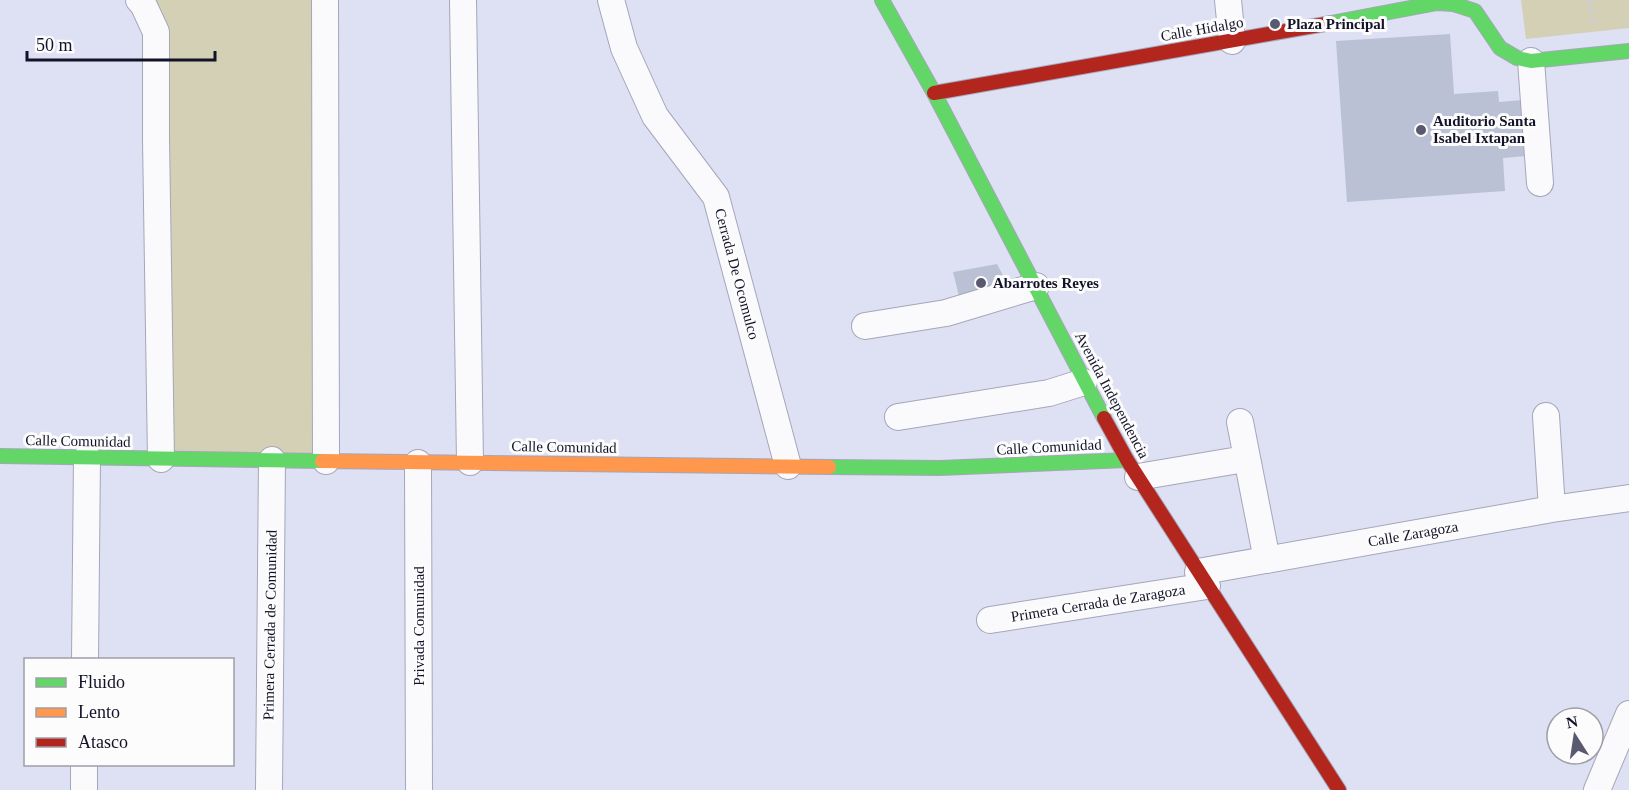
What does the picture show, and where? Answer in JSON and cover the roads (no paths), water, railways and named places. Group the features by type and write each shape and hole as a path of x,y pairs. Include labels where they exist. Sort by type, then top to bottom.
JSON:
{"street":[{"path":"139,0 156,32 161,459"},
{"path":"325,0 326,461"},
{"path":"464,0 470,462"},
{"name":"Cerrada De Ocomulco","path":"611,0 624,48 655,116 716,197 788,466"},
{"name":"Avenida Independencia","path":"882,0 934,93 1084,382 1133,468 1339,790"},
{"path":"1228,0 1232,41"},
{"name":"Calle Hidalgo","path":"934,93 1437,3 1453,4 1475,11 1500,48 1516,58 1531,61 1629,51"},
{"path":"1531,61 1540,183"},
{"path":"865,327 946,313 1036,286"},
{"path":"898,417 1049,393 1084,382"},
{"path":"1546,416 1552,509"},
{"path":"1240,423 1267,560"},
{"name":"Calle Comunidad","path":"0,456 418,463 1133,468"},
{"path":"85,658 87,458"},
{"name":"Primera Cerrada de Comunidad","path":"269,790 272,460"},
{"path":"1133,468 1233,460"},
{"name":"Privada Comunidad","path":"418,463 419,790"},
{"name":"Calle Zaragoza","path":"1202,579 1267,560 1552,509 1629,498"},
{"name":"Primera Cerrada de Zaragoza","path":"990,620 1202,579"},
{"path":"1597,790 1629,714"},
{"path":"84,766 84,790"}],"place":[{"name":"Plaza Principal","path":"1275,24"},
{"name":"Auditorio Santa Isabel Ixtapan","path":"1421,130"},
{"name":"Abarrotes Reyes","path":"981,283"}]}
